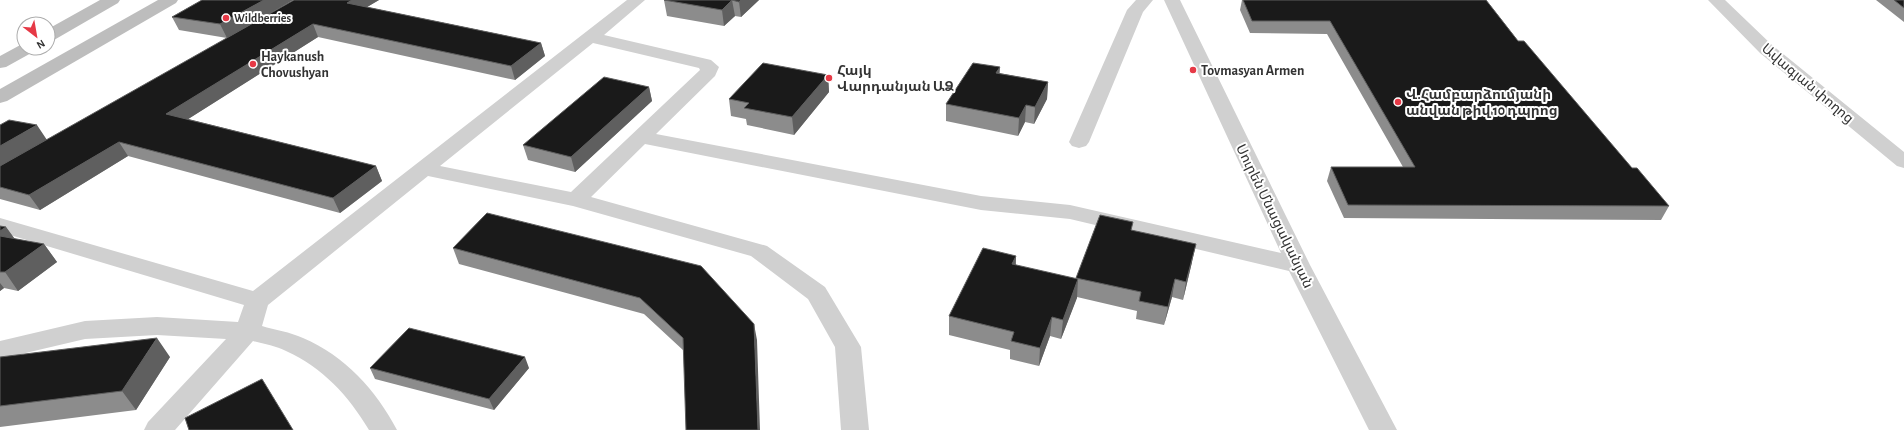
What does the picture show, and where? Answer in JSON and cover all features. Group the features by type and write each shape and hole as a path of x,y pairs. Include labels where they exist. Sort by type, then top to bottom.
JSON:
{"main road":[{"path":"56,32 112,0"},
{"path":"0,97 170,0"},
{"path":"0,63 16,54"}],"street":[{"path":"158,430 248,331 257,301 637,0"},
{"path":"1079,142 1135,10 1145,0"},
{"name":"Սուրեն Մնացականյան","path":"1172,0 1298,265 1383,430"},
{"name":"Ավագյան փողոց","path":"1716,0 1766,49 1904,162"},
{"path":"576,200 709,72 710,67 704,64 589,37"},
{"path":"641,137 981,203 1070,212 1298,265"},
{"path":"423,169 576,200 759,251 817,293 848,347 855,430"},
{"path":"0,225 257,301"},
{"path":"0,350 84,330 157,326 248,331 294,344 335,368 365,401 383,430"}],"building":[{"path":"202,0 264,0 220,24 172,17"},
{"path":"294,0 352,0 347,3 541,43 511,66 313,24 166,114 376,166 333,198 119,142 29,195 0,187 0,166"},
{"path":"664,0 732,0 722,10"},
{"path":"1243,0 1486,0 1518,41 1524,41 1632,168 1637,168 1669,206 1348,205 1331,167 1415,167 1330,21 1252,21"},
{"path":"1894,0 1904,0 1904,8"},
{"path":"763,63 828,75 792,117 744,108 749,103 729,99"},
{"path":"973,63 1000,67 996,73 1048,82 1035,107 1026,105 1019,118 946,104"},
{"path":"604,77 649,87 571,157 523,145"},
{"path":"9,120 37,125 0,146 0,125"},
{"path":"487,213 701,266 754,324 758,430 686,430 683,338 640,298 453,248"},
{"path":"1100,215 1133,222 1131,230 1196,244 1186,282 1175,279 1168,307 1139,301 1141,292 1076,278"},
{"path":"0,226 6,227 0,231"},
{"path":"0,236 44,244 5,272 0,272"},
{"path":"983,248 1016,256 1012,264 1078,279 1063,320 1052,317 1040,348 1011,341 1014,332 949,316"},
{"path":"409,328 525,357 489,399 370,368"},
{"path":"157,338 122,391 0,406 0,357"},
{"path":"262,379 293,430 189,430 185,418"}],"place":[{"name":"Wildberries","path":"226,18"},
{"name":"Haykanush Chovushyan","path":"253,64"},
{"name":"Tovmasyan Armen","path":"1193,70"},
{"name":"Հայկ Վարդանյան ԱՁ","path":"829,78"},
{"name":"Վ.Համբարձումյանի անվան թիվ 10 դպրոց","path":"1398,102"}]}
